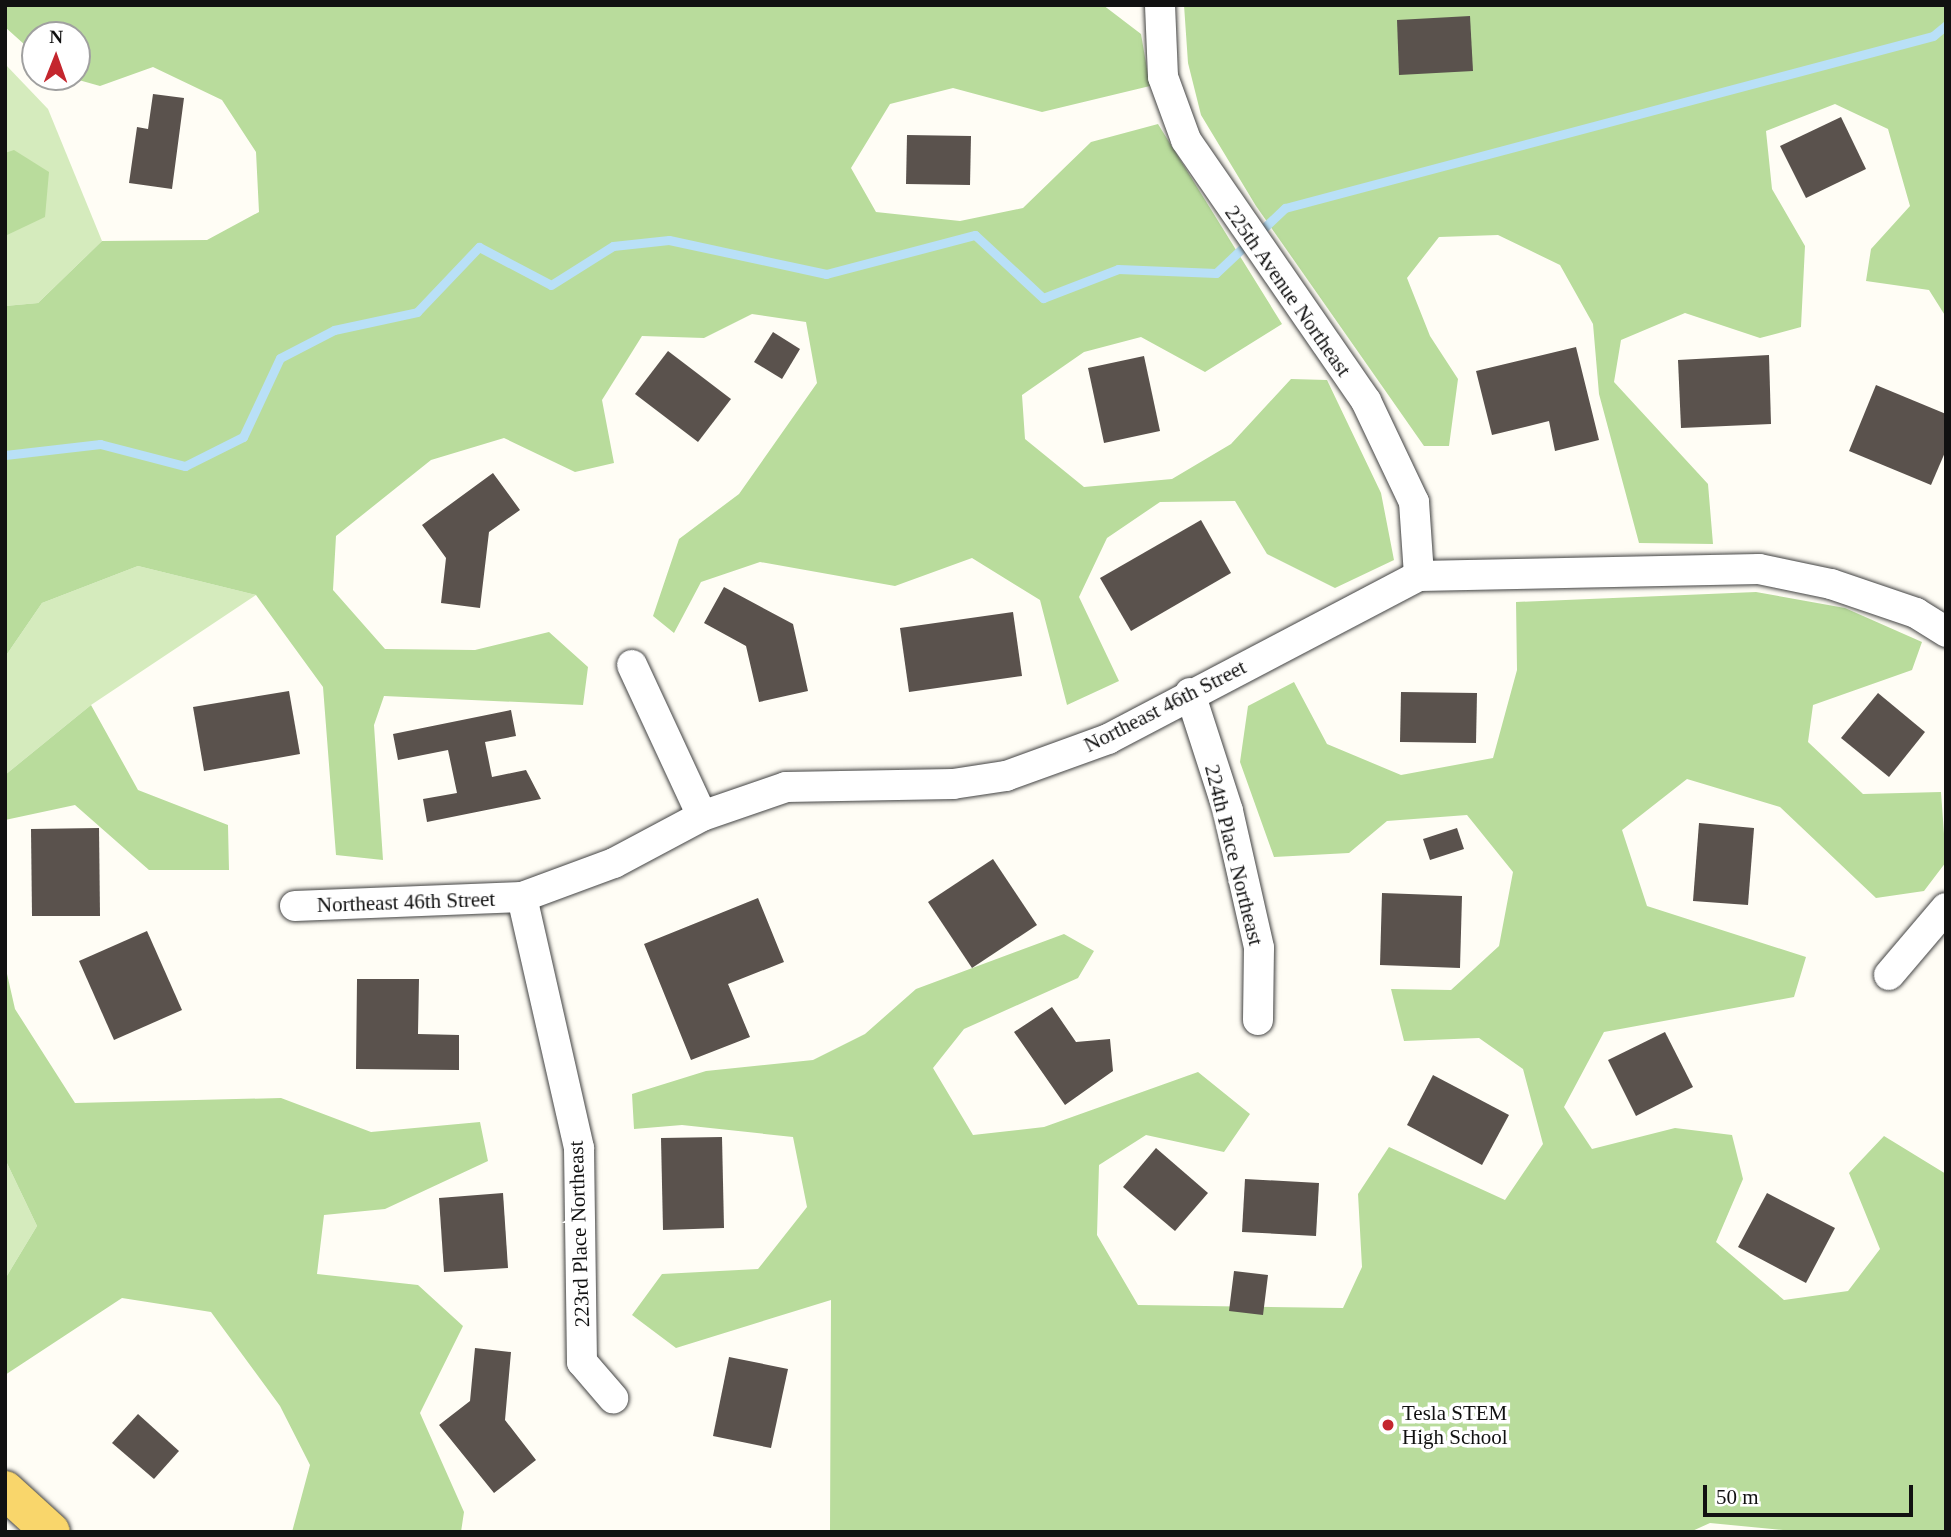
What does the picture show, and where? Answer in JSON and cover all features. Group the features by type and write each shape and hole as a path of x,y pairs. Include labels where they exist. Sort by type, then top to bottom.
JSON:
{"main road":[{"path":"5,1490 51,1532"}],"street":[{"name":"225th Avenue Northeast","path":"1160,5 1163,77 1186,141 1366,401 1414,502 1419,576"},
{"name":"Northeast 46th Street","path":"295,906 522,897 614,863 702,816 786,787 953,784 1006,776 1108,739 1190,693 1419,576 1759,569 1831,584 1916,614 1946,632"},
{"path":"632,665 702,816"},
{"name":"224th Place Northeast","path":"1190,693 1228,811 1259,948 1258,1020"},
{"name":"223rd Place Northeast","path":"522,897 579,1148 582,1362 613,1398"},
{"path":"1889,975 1946,908"}],"green space":[{"path":"5,5 1103,5 1141,34 1150,86 1042,112 953,88 890,104 851,168 876,212 960,221 1023,208 1091,142 1158,124 1282,324 1205,372 1141,337 1084,352 1022,395 1025,439 1084,487 1172,479 1231,444 1291,379 1327,380 1381,493 1394,560 1335,588 1267,554 1235,501 1160,502 1107,538 1079,597 1119,681 1067,705 1040,600 972,558 895,586 760,562 701,582 674,633 653,616 679,539 739,494 817,383 806,322 752,314 704,338 642,336 602,400 614,463 575,472 504,438 431,460 336,536 333,590 385,649 475,650 549,632 588,667 583,705 384,696 374,725 383,860 336,855 323,687 256,595 138,566 42,603 5,657 5,306 38,303 102,241 207,240 259,212 256,152 222,100 153,67 100,86 91,83 91,21 21,21 21,41 5,27"},
{"path":"1184,5 1946,5 1946,317 1929,290 1866,281 1871,249 1910,206 1888,129 1835,104 1766,131 1772,189 1805,246 1801,327 1760,338 1685,313 1621,340 1614,382 1708,484 1713,544 1639,543 1599,394 1593,324 1560,265 1498,235 1439,237 1407,278 1430,336 1458,379 1449,446 1424,446 1256,206 1201,115 1188,63"},
{"path":"5,64 21,81 21,91 31,91 48,109 102,241 38,303 5,306"},
{"path":"14,150 49,172 45,217 5,236 5,153"},
{"path":"138,566 256,595 91,705 5,775 5,657 42,603"},
{"path":"1756,592 1845,608 1922,642 1912,670 1813,705 1808,742 1863,794 1941,792 1946,862 1924,891 1876,898 1780,807 1687,779 1622,830 1647,906 1806,957 1794,997 1604,1032 1564,1107 1592,1149 1675,1128 1732,1135 1743,1179 1716,1242 1784,1300 1848,1291 1880,1249 1849,1173 1884,1136 1946,1174 1946,1532 1803,1532 1710,1523 1690,1532 830,1532 831,1300 676,1348 632,1315 662,1274 758,1269 807,1207 793,1137 682,1125 634,1129 632,1094 706,1071 813,1060 865,1034 916,989 1064,934 1094,951 1078,978 964,1029 933,1068 973,1135 1044,1127 1198,1072 1250,1114 1224,1152 1146,1135 1099,1165 1097,1235 1138,1305 1343,1308 1362,1267 1358,1194 1389,1147 1505,1200 1543,1144 1523,1069 1479,1038 1404,1041 1391,989 1451,990 1499,946 1513,872 1467,815 1387,821 1349,853 1274,857 1240,762 1248,706 1294,682 1327,744 1401,775 1493,758 1517,670 1516,602"},
{"path":"91,705 138,790 228,825 229,870 149,870 75,805 5,820 5,775"},
{"path":"5,965 15,1009 75,1103 281,1098 371,1132 480,1122 488,1161 385,1209 324,1215 317,1274 418,1285 463,1326 420,1413 464,1512 461,1532 292,1532 310,1465 280,1406 211,1312 122,1298 5,1375 5,1279 37,1226 5,1159"},
{"path":"5,1159 37,1226 5,1279"}],"building":[{"path":"1470,16 1473,71 1399,75 1397,20"},
{"path":"153,94 184,98 172,189 129,183 137,127 148,129"},
{"path":"1841,117 1866,169 1806,198 1780,146"},
{"path":"907,135 971,136 970,185 906,184"},
{"path":"773,332 800,349 782,379 754,362"},
{"path":"1576,347 1599,440 1555,451 1549,421 1492,435 1476,371"},
{"path":"668,351 731,399 698,442 635,394"},
{"path":"1769,355 1771,424 1681,428 1678,360"},
{"path":"1144,356 1160,431 1104,443 1088,368"},
{"path":"1876,385 1946,414 1946,450 1931,485 1849,451"},
{"path":"493,473 520,510 489,532 480,608 441,603 446,558 422,525"},
{"path":"1201,520 1231,573 1131,631 1100,578"},
{"path":"724,587 793,624 808,691 759,702 746,646 704,623"},
{"path":"1013,612 1022,676 909,692 900,628"},
{"path":"289,691 300,754 204,771 193,707"},
{"path":"1401,692 1477,693 1476,743 1400,742"},
{"path":"1878,693 1925,732 1889,777 1841,738"},
{"path":"511,710 516,736 485,742 492,777 526,770 541,799 427,822 423,799 457,793 448,750 398,760 393,734"},
{"path":"1699,823 1754,828 1748,905 1693,901"},
{"path":"99,828 100,916 32,916 31,829"},
{"path":"1457,828 1464,849 1430,860 1423,839"},
{"path":"993,859 1037,925 972,968 928,902"},
{"path":"1382,893 1462,896 1460,968 1380,965"},
{"path":"758,898 784,962 728,984 750,1037 691,1060 644,944"},
{"path":"147,931 182,1010 114,1040 79,961"},
{"path":"357,979 419,979 418,1034 459,1035 459,1070 356,1069"},
{"path":"1052,1007 1076,1042 1110,1039 1113,1071 1065,1105 1014,1032"},
{"path":"1665,1032 1693,1087 1636,1116 1608,1060"},
{"path":"1433,1075 1509,1115 1482,1165 1407,1125"},
{"path":"722,1137 724,1228 663,1230 661,1138"},
{"path":"1156,1148 1208,1193 1175,1231 1123,1187"},
{"path":"1245,1179 1319,1183 1316,1236 1242,1232"},
{"path":"503,1193 508,1268 444,1272 439,1198"},
{"path":"1767,1193 1835,1228 1806,1283 1738,1247"},
{"path":"1234,1271 1268,1275 1263,1315 1229,1311"},
{"path":"475,1348 511,1352 505,1420 536,1460 494,1493 439,1425 470,1401"},
{"path":"729,1357 788,1369 771,1448 713,1436"},
{"path":"138,1414 179,1451 154,1479 112,1443"}],"waterway":[{"path":"5,455 100,444 185,466 243,437 280,358 334,330 417,312 479,247 551,285 613,246 669,240 826,274 975,235 1043,298 1118,269 1216,273 1285,208 1933,36 1946,25"}],"place":[{"name":"Tesla STEM High School","path":"1388,1425"}]}
